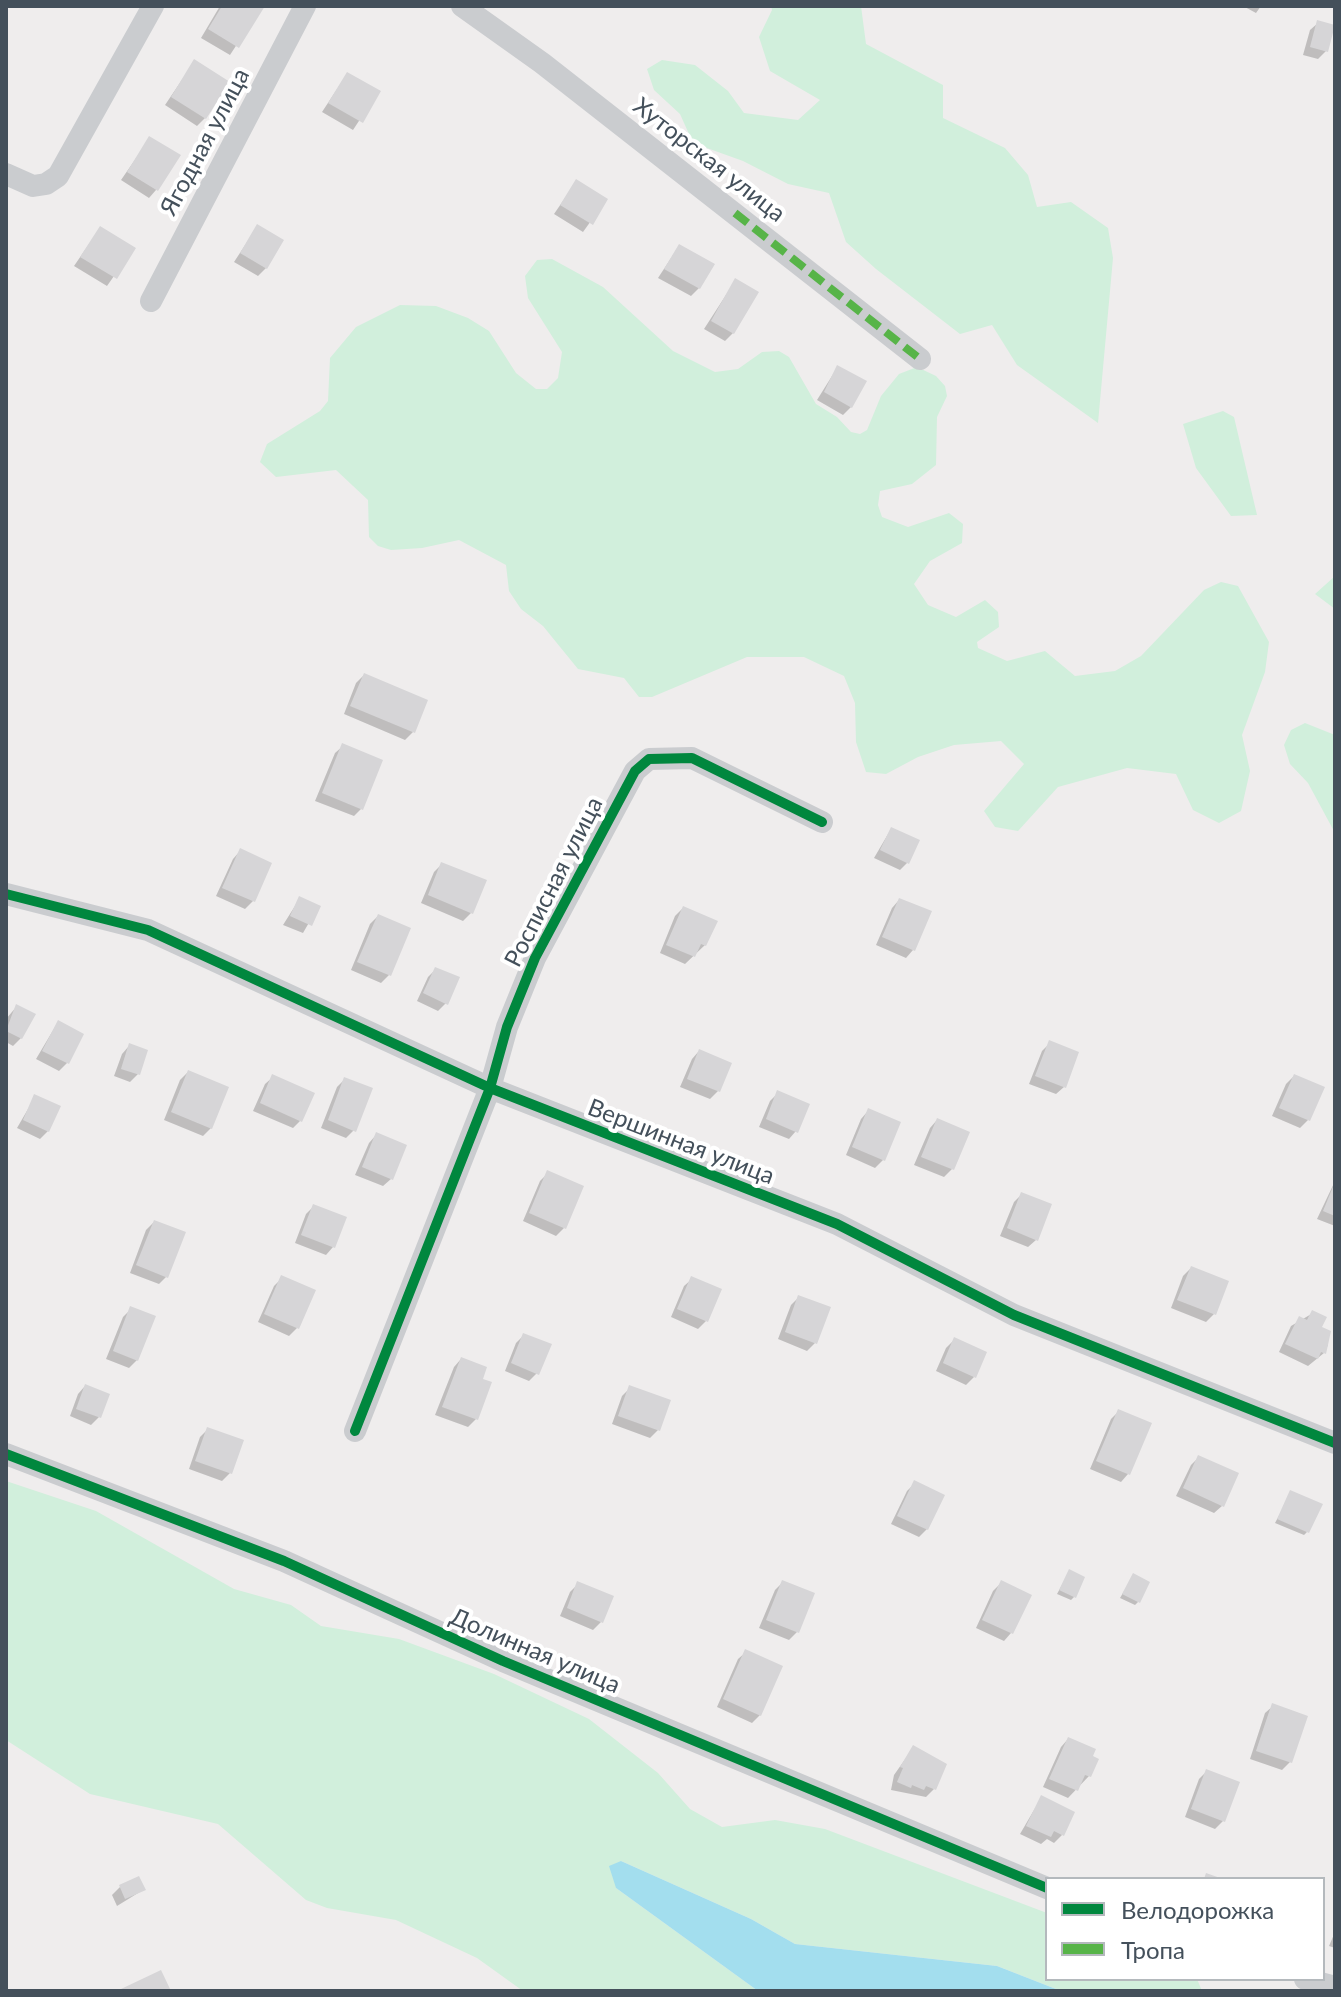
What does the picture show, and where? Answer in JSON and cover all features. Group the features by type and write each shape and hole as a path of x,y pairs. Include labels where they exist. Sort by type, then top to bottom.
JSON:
{"street":[{"path":"7,175 33,186 46,184 58,176 153,6"},
{"name":"Ягодная улица","path":"151,301 305,6"},
{"name":"Хуторская улица","path":"462,6 542,63 920,359"},
{"name":"Росписная улица","path":"355,1431 490,1088 507,1027 551,923 635,771 649,759 692,758 822,822"},
{"name":"Вершинная улица","path":"6,894 148,930 490,1088 837,1224 1014,1315 1335,1443"},
{"name":"Долинная улица","path":"6,1454 284,1561 517,1667 1045,1887"},
{"path":"1312,1981 1335,1987"}],"green space":[{"path":"771,6 861,6 866,44 943,85 943,118 1005,148 1028,175 1037,207 1071,202 1108,228 1113,258 1098,423 1017,365 992,325 960,334 876,269 846,242 829,193 788,184 743,161 693,143 680,114 654,90 647,69 662,60 695,65 728,91 744,113 798,120 820,100 770,71 759,37"},
{"path":"552,259 603,287 673,351 715,372 738,369 762,352 779,351 789,357 816,404 837,417 851,432 860,434 867,430 881,396 899,374 917,367 936,376 945,386 947,396 937,417 936,465 912,484 880,491 878,505 882,517 908,527 949,513 963,524 962,543 930,561 914,584 928,605 956,617 985,600 998,612 999,627 977,642 978,648 1007,661 1045,651 1075,676 1115,671 1141,656 1204,590 1221,582 1238,586 1269,642 1265,672 1242,735 1250,771 1241,811 1219,823 1193,810 1176,774 1127,768 1058,787 1018,831 995,827 984,811 1024,764 1001,741 954,745 918,757 886,774 866,772 856,742 855,703 844,676 804,657 747,657 652,697 639,697 624,678 578,669 543,626 521,609 509,591 506,565 459,540 422,548 391,550 378,546 369,537 368,500 336,470 276,477 260,462 267,444 320,411 328,401 330,358 356,327 400,305 436,306 468,318 489,331 516,373 536,389 547,389 558,378 562,352 528,298 525,276 537,260"},
{"path":"1223,411 1234,417 1257,515 1231,516 1196,468 1183,424"},
{"path":"1335,576 1335,609 1315,594"},
{"path":"1305,723 1335,735 1335,833 1308,783 1290,764 1284,745 1291,730"},
{"path":"6,1481 96,1511 234,1589 291,1605 321,1626 399,1639 494,1674 589,1719 658,1773 690,1809 722,1827 775,1820 825,1829 1045,1912 1045,1981 1198,1981 1202,1991 1061,1991 997,1966 795,1944 751,1919 621,1861 616,1888 758,1991 523,1991 477,1958 396,1920 327,1908 306,1900 218,1824 90,1794 6,1740"}],"water":[{"path":"621,1861 751,1919 795,1944 997,1966 1061,1991 758,1991 616,1888 609,1866"}],"building":[{"path":"222,6 265,6 239,48 208,29"},
{"path":"1317,20 1335,25 1328,52 1310,47"},
{"path":"194,59 230,82 206,119 171,97"},
{"path":"347,72 381,91 363,123 328,103"},
{"path":"149,136 181,155 158,191 127,172"},
{"path":"576,179 608,199 593,225 560,205"},
{"path":"257,224 284,240 267,269 240,253"},
{"path":"100,226 136,248 117,279 80,257"},
{"path":"679,244 715,264 700,289 664,269"},
{"path":"735,278 759,292 734,334 711,321"},
{"path":"837,365 867,381 852,408 824,392"},
{"path":"364,673 428,700 415,733 350,706"},
{"path":"342,743 383,760 363,810 322,793"},
{"path":"891,827 920,840 909,864 880,850"},
{"path":"240,848 272,863 255,902 222,888"},
{"path":"441,862 487,880 473,914 428,895"},
{"path":"299,896 321,906 312,926 290,916"},
{"path":"899,898 932,911 915,951 882,937"},
{"path":"683,906 718,921 706,946 701,944 695,957 666,945"},
{"path":"378,914 411,928 391,976 357,962"},
{"path":"435,967 460,977 448,1005 423,993"},
{"path":"16,1004 36,1014 22,1039 6,1031"},
{"path":"58,1020 84,1034 69,1064 42,1051"},
{"path":"1049,1040 1079,1052 1066,1088 1035,1076"},
{"path":"129,1043 148,1050 140,1075 121,1069"},
{"path":"699,1049 732,1063 720,1092 687,1079"},
{"path":"188,1070 229,1087 212,1129 171,1112"},
{"path":"272,1074 315,1093 302,1122 260,1103"},
{"path":"1294,1074 1325,1087 1310,1121 1279,1108"},
{"path":"344,1077 373,1088 356,1132 328,1120"},
{"path":"777,1090 810,1104 798,1133 766,1119"},
{"path":"34,1094 61,1106 49,1132 23,1120"},
{"path":"868,1108 901,1122 885,1161 852,1147"},
{"path":"937,1118 970,1132 954,1170 921,1157"},
{"path":"376,1132 407,1145 393,1180 362,1167"},
{"path":"547,1170 584,1186 566,1229 529,1213"},
{"path":"1335,1182 1335,1216 1323,1211"},
{"path":"1021,1192 1052,1204 1038,1241 1007,1228"},
{"path":"313,1204 347,1217 335,1248 301,1235"},
{"path":"154,1220 186,1232 168,1278 136,1265"},
{"path":"1191,1266 1229,1281 1216,1315 1177,1300"},
{"path":"281,1275 316,1290 299,1329 264,1314"},
{"path":"691,1276 722,1289 708,1322 677,1309"},
{"path":"798,1295 831,1307 817,1344 785,1332"},
{"path":"130,1306 156,1316 138,1361 113,1351"},
{"path":"1312,1310 1327,1317 1322,1327 1331,1331 1326,1354 1321,1352 1318,1359 1285,1344 1299,1316 1307,1320"},
{"path":"523,1333 552,1344 539,1375 511,1363"},
{"path":"954,1337 987,1352 976,1378 943,1363"},
{"path":"461,1357 487,1367 483,1379 492,1382 478,1420 442,1407"},
{"path":"85,1384 110,1394 101,1418 76,1409"},
{"path":"629,1385 671,1400 660,1431 618,1416"},
{"path":"1118,1409 1152,1423 1130,1475 1096,1461"},
{"path":"207,1427 244,1440 232,1474 195,1461"},
{"path":"1198,1455 1239,1473 1224,1507 1183,1488"},
{"path":"914,1480 945,1495 928,1530 897,1516"},
{"path":"1290,1490 1323,1504 1309,1533 1277,1519"},
{"path":"1069,1569 1085,1577 1076,1598 1059,1590"},
{"path":"1133,1573 1150,1582 1140,1603 1122,1594"},
{"path":"782,1580 815,1593 799,1633 766,1620"},
{"path":"1001,1580 1032,1595 1013,1634 982,1620"},
{"path":"577,1581 614,1596 603,1623 567,1608"},
{"path":"745,1649 783,1666 761,1716 723,1699"},
{"path":"1272,1703 1308,1716 1292,1763 1256,1751"},
{"path":"1068,1737 1096,1749 1093,1756 1099,1759 1091,1777 1085,1775 1078,1791 1049,1779"},
{"path":"913,1745 947,1764 936,1790 926,1786 924,1790 912,1785 911,1788 897,1782 903,1768 900,1767"},
{"path":"1206,1769 1240,1782 1225,1822 1191,1809"},
{"path":"1041,1795 1075,1812 1064,1836 1054,1831 1051,1837 1026,1826"},
{"path":"139,1876 146,1890 125,1899 119,1885"},
{"path":"161,1970 171,1991 122,1991 121,1989"}],"marked path":[{"path":"735,213 920,359"}],"cycle path":[{"path":"355,1431 490,1088 507,1027 535,958 635,771 649,759 692,758 822,822"},
{"path":"6,894 148,930 490,1088 837,1224 1014,1315 1335,1443"},
{"path":"6,1454 284,1561 503,1661 1045,1887"}]}
